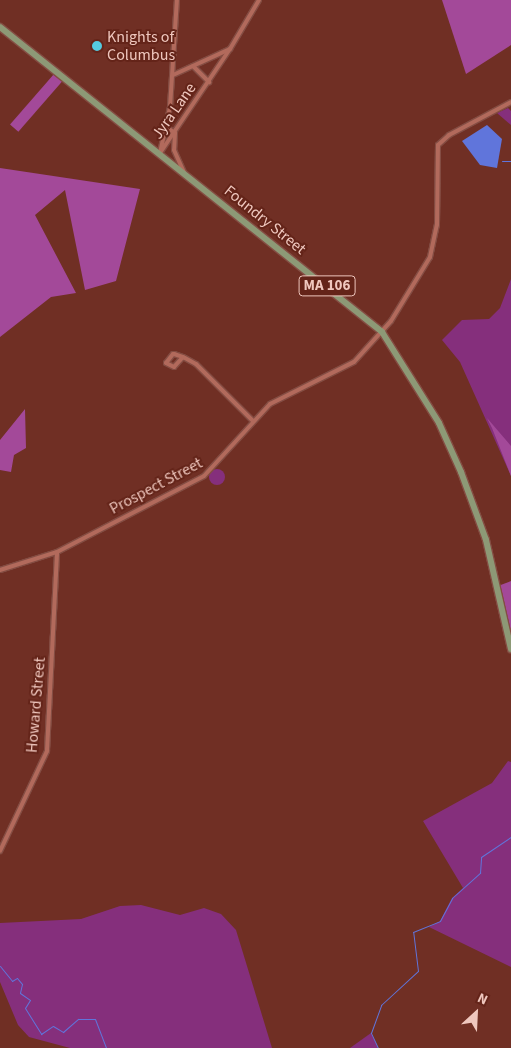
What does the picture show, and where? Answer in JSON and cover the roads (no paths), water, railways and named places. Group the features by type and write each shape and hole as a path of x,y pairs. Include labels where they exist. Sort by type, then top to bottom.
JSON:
{"main road":[{"name":"Foundry Street","path":"0,27 382,332 439,424 461,472 486,540 511,649"}],"street":[{"path":"160,153 166,126 172,75 177,0"},
{"name":"Jyra Lane","path":"160,153 209,82 259,0"},
{"name":"Jyra Lane","path":"172,75 230,48"},
{"name":"Jyra Lane","path":"193,66 209,82"},
{"name":"Prospect Street","path":"0,570 57,552 207,474 253,421 281,396 346,369 382,332 433,251 438,145 448,135 511,102"},
{"path":"166,126 175,133 174,150 185,174"},
{"path":"183,358 174,367 166,363 170,354 183,358 207,373 253,421"},
{"name":"Howard Street","path":"0,851 47,750 57,552"}],"water":[{"path":"487,125 502,139 497,168 480,165 462,141"}],"waterway":[{"path":"502,161 511,161"},
{"path":"378,1048 371,1033 381,1005 418,971 413,932 440,921 452,898 480,873 481,857 511,837"},
{"path":"0,966 12,981 17,978 22,984 20,993 30,1000 25,1008 41,1034 53,1026 63,1032 78,1019 95,1019 106,1048"}],"place":[{"name":"Knights of Columbus","path":"97,46"}]}
